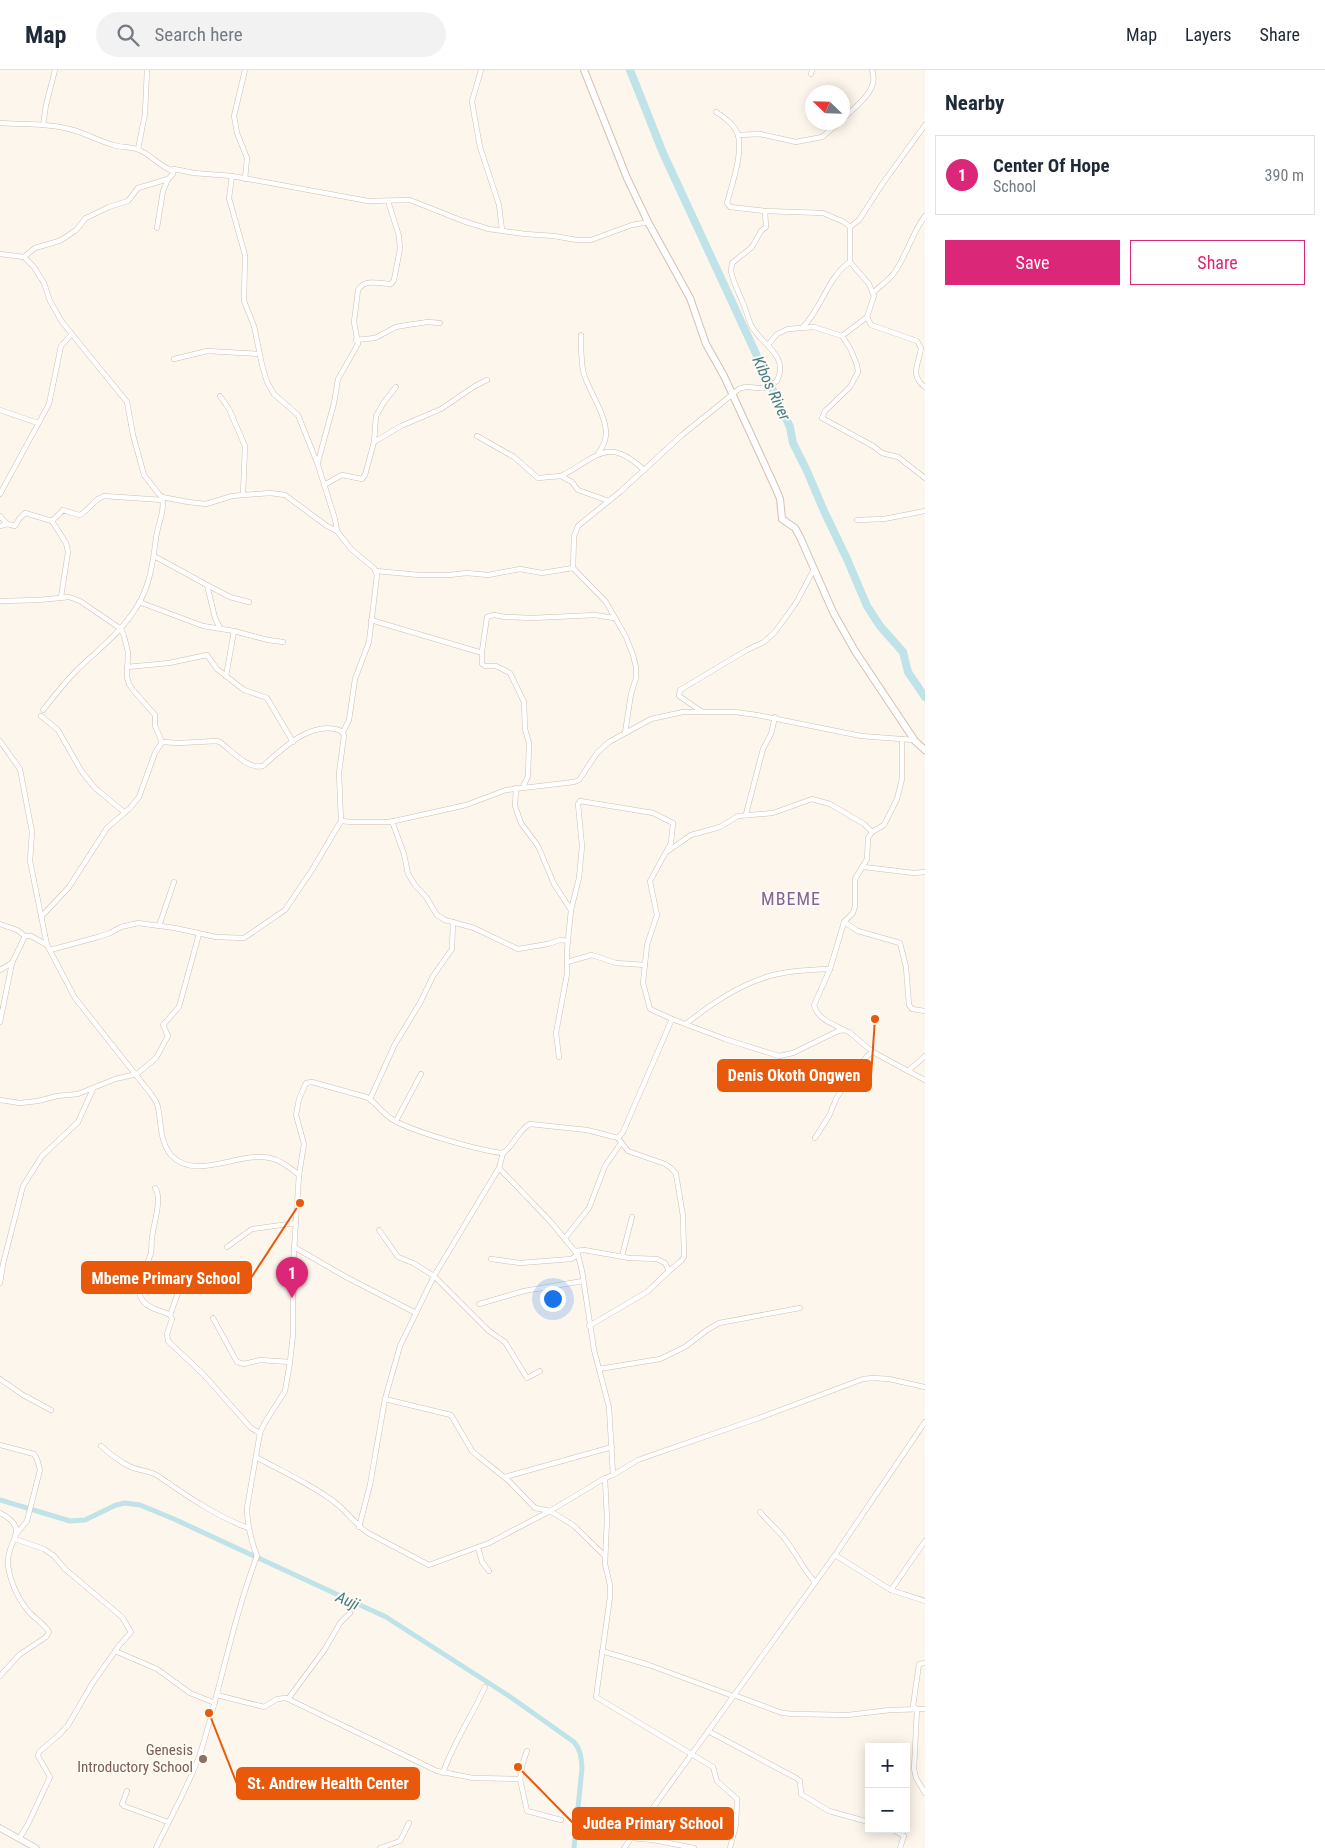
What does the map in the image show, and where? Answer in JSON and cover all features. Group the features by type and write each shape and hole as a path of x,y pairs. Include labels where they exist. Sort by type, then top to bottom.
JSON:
{"main road":[{"path":"584,70 627,178 648,222 690,298 706,344 733,396 776,489 780,499 782,519 795,528 833,612 855,651 916,740 925,750"}],"street":[{"path":"43,125 55,70"},
{"path":"138,149 145,114 147,70"},
{"path":"244,70 234,116 237,133 247,158 245,178"},
{"path":"481,70 472,101 480,146 499,205 502,230"},
{"path":"850,113 868,95 872,88 874,78 872,70"},
{"path":"716,112 733,125 738,135 737,164 728,199 730,207 765,211 823,212 850,227"},
{"path":"0,123 43,125 73,130 115,146 128,146 138,149 148,154 164,168 171,170 245,178 368,201 410,200 463,221 525,234 591,240 632,225 648,222"},
{"path":"850,227 859,220 882,183 925,125"},
{"path":"738,135 760,134 796,142 822,137 831,130"},
{"path":"157,228 163,191 174,169"},
{"path":"232,176 229,198 245,255 244,300 254,326 267,382 278,398 298,415 318,465 337,531"},
{"path":"24,257 35,248 66,237 76,230 86,218 128,201 138,188 168,179"},
{"path":"318,465 334,403 338,379 358,344 354,322 358,290 360,286 368,282 391,284 394,280 400,249 388,201"},
{"path":"624,733 636,678 636,667 626,637 606,602 573,568 574,536 576,530 682,435 744,387 759,390 773,384 778,377 778,359 751,325 731,271 732,263 752,247 761,231 766,227 765,211"},
{"path":"842,336 867,317 874,292 894,274 903,259 911,238 925,216"},
{"path":"850,227 850,262 874,292"},
{"path":"0,254 24,257 34,267 44,283 54,310 127,402 133,435 144,474 163,498 163,514 156,537 154,556 147,585 139,602 121,629 77,670 58,690 43,710"},
{"path":"802,328 808,322 830,284 845,265 850,262"},
{"path":"867,317 871,325 917,341 921,348 916,378 925,387"},
{"path":"356,340 375,338 396,327 428,322 440,323"},
{"path":"768,345 777,334 788,329 814,327 842,336 858,365 858,372 845,393 825,410 822,418 873,446 882,453 898,457 925,478"},
{"path":"0,494 49,404 61,346 72,334"},
{"path":"581,335 582,366 585,378 602,413 606,431 605,441 598,454"},
{"path":"174,359 213,351 259,354"},
{"path":"374,442 401,426 441,409 487,380"},
{"path":"324,485 342,475 362,479 370,461 376,416 379,409 396,387"},
{"path":"220,396 229,410 245,446 243,495"},
{"path":"0,410 38,423"},
{"path":"478,436 514,457 538,478 561,476 598,454 607,452 619,452 632,458 644,470"},
{"path":"561,476 572,482 578,490 610,501"},
{"path":"52,521 63,510 79,515 82,514 104,496 163,498 206,504 232,496 270,493 284,495 337,531 352,549 376,571 419,575 467,573 488,575 520,569 542,573 573,568"},
{"path":"857,520 884,519 925,511"},
{"path":"0,526 7,524 15,526 25,513 52,521 66,543 68,552 61,597"},
{"path":"0,516 7,524"},
{"path":"154,556 230,597 249,602"},
{"path":"702,712 679,696 680,690 770,637 796,603 814,569"},
{"path":"0,924 16,930 25,936 32,936 48,947 98,937 130,924 159,926 216,937 244,938 283,912 312,870 341,821 339,773 344,741 343,732 349,720 356,679 369,642 376,571"},
{"path":"207,585 215,618 220,628"},
{"path":"0,601 69,597 80,601 121,629 128,652 129,684 154,715 155,726 162,742"},
{"path":"139,602 203,626 283,642"},
{"path":"523,787 528,776 529,743 525,729 524,702 510,673 496,666 485,666 482,664 487,617 494,615 532,618 595,615 614,618"},
{"path":"371,620 479,652"},
{"path":"226,676 234,631"},
{"path":"127,667 206,655 216,669 248,693 265,696 293,742"},
{"path":"341,821 392,821 466,805 506,790 566,784 579,780 597,753 624,733 651,718 683,712 735,712 775,717 841,732 916,740"},
{"path":"41,716 58,730 82,772 95,788 124,812"},
{"path":"746,814 763,750 771,734 775,717"},
{"path":"162,742 220,742 251,766 258,767 263,766 305,734 323,728 336,729 343,732"},
{"path":"902,739 902,779 897,799 884,826 872,832 867,841 867,859 864,867 855,879 854,910 844,922 830,968 814,1008 816,1012 830,1023 849,1032 873,1052 925,1080"},
{"path":"0,741 20,769 32,832 30,861 48,947 75,998 137,1074 158,1105 161,1129 167,1149 181,1162 198,1167 242,1158 265,1157 282,1162 299,1175"},
{"path":"41,917 69,887 107,828 138,797 155,752 162,742"},
{"path":"516,788 515,806 521,823 538,846 554,884 571,910"},
{"path":"667,851 691,835 720,827 732,818 746,814 773,812 814,799 834,806 864,824 872,832"},
{"path":"559,1058 556,1033 567,974 571,910 579,878 582,846 579,802 586,801 653,813 673,823 673,836 650,881 657,915 647,945 645,965 644,989 650,1010 725,1039 779,1056 793,1053 838,1031 844,1030"},
{"path":"392,821 411,880 426,896 437,915 445,920 474,928 518,949 560,940 568,941"},
{"path":"864,867 914,873 925,872"},
{"path":"159,926 174,882"},
{"path":"370,1099 399,1036 420,1003 433,976 452,949 454,922"},
{"path":"844,922 858,931 900,942 906,967 909,1005 912,1009 925,1011"},
{"path":"0,1100 20,1103 78,1094 115,1079 137,1074 156,1058 164,1047 168,1034 162,1027 179,1007 199,934"},
{"path":"0,1022 12,963 25,936"},
{"path":"568,962 592,955 616,963 645,965"},
{"path":"0,970 12,963"},
{"path":"686,1024 713,1005 758,979 830,968"},
{"path":"565,1238 589,1208 605,1166 623,1132 672,1019"},
{"path":"815,1138 829,1116 837,1097 867,1056 873,1052"},
{"path":"908,1071 925,1056"},
{"path":"396,1121 421,1074"},
{"path":"156,1848 194,1768 215,1703 238,1611 257,1556 251,1543 247,1508 260,1433 285,1391 290,1362 293,1334 294,1247 299,1175 304,1144 296,1115 299,1099 306,1083 312,1082 370,1099 390,1118 436,1137 503,1153"},
{"path":"0,1282 1,1264 23,1186 42,1156 78,1122 93,1089"},
{"path":"359,1527 370,1485 385,1399 400,1346 434,1276 499,1168 503,1153 508,1150 523,1128 530,1124 587,1130 619,1140 628,1152 665,1164 676,1174 683,1216 684,1257 647,1292 589,1326"},
{"path":"499,1168 565,1238 576,1253 583,1281 589,1326 609,1407 613,1475"},
{"path":"155,1188 158,1194 152,1251 141,1275 139,1285 144,1303 154,1310 170,1316"},
{"path":"622,1256 632,1217"},
{"path":"227,1246 252,1229 296,1222"},
{"path":"379,1230 398,1258 413,1263 434,1276 489,1331 504,1342 528,1378 540,1371"},
{"path":"294,1247 346,1278 416,1313"},
{"path":"492,1259 520,1262 571,1259 576,1253 584,1250 660,1260 665,1263 669,1271"},
{"path":"183,1279 170,1316 172,1319 166,1337 203,1374 251,1428 260,1433"},
{"path":"479,1304 524,1291 583,1281"},
{"path":"599,1369 660,1359 685,1347 719,1323 800,1308"},
{"path":"213,1318 237,1362 244,1364 260,1360 290,1362"},
{"path":"256,1457 321,1493 338,1505 359,1527 379,1540 429,1566 478,1547 550,1511 638,1460 759,1418 851,1382 878,1378 925,1387"},
{"path":"0,1379 23,1395 51,1410"},
{"path":"385,1399 451,1415 472,1450 505,1477 535,1508 550,1511 574,1525 605,1556"},
{"path":"624,1848 835,1555 925,1422"},
{"path":"0,1445 34,1454 40,1470 27,1521 16,1536 8,1556 8,1564 14,1586 24,1605 49,1632 46,1637 19,1655 0,1676"},
{"path":"101,1446 113,1458 130,1467 145,1470 157,1476 220,1517 248,1528"},
{"path":"505,1477 612,1447"},
{"path":"605,1478 607,1519 604,1564 610,1585 610,1597 596,1692 598,1700 638,1721 713,1767 717,1781 738,1799 736,1825 730,1848"},
{"path":"760,1512 784,1537 804,1570 815,1582"},
{"path":"0,1513 14,1522 16,1536"},
{"path":"16,1536 44,1549 54,1556 65,1569 122,1617 131,1632 92,1684 68,1725 39,1752 38,1756 50,1776 19,1839"},
{"path":"891,1590 925,1541"},
{"path":"478,1547 482,1562 489,1571"},
{"path":"835,1555 891,1590 925,1601"},
{"path":"288,1699 326,1649 340,1623 350,1613"},
{"path":"115,1651 157,1669 190,1693 215,1703"},
{"path":"602,1651 649,1665 776,1711 794,1714 848,1715 925,1709"},
{"path":"925,1663 919,1664 913,1706 916,1709 914,1769 916,1778 925,1793"},
{"path":"443,1773 448,1759 472,1716 485,1687"},
{"path":"217,1695 264,1707 277,1699 288,1699 420,1764 443,1773 473,1778 520,1779"},
{"path":"708,1731 796,1778 800,1781 800,1794 829,1811 865,1821"},
{"path":"527,1751 522,1762 520,1779 527,1811 562,1820"},
{"path":"127,1791 122,1804 124,1806 168,1822"},
{"path":"380,1848 400,1841 409,1824"},
{"path":"0,1828 36,1848"},
{"path":"899,1833 904,1836 900,1848"},
{"path":"631,1838 691,1847"}],"waterway":[{"name":"Kibos River","path":"630,70 663,153 790,427 793,443 867,606 880,626 903,652 908,672 925,697"},
{"name":"Auji","path":"0,1500 70,1521 85,1520 116,1505 125,1503 140,1505 386,1617 509,1696 574,1742 581,1757 582,1768 574,1848"}],"place":[{"name":"Denis Okoth Ongwen","path":"875,1019"},
{"name":"Mbeme Primary School","path":"300,1203"},
{"name":"Center Of Hope","path":"292,1298"},
{"name":"St. Andrew Health Center","path":"209,1713"},
{"name":"Genesis Introductory School","path":"203,1759"},
{"name":"Judea Primary School","path":"518,1767"}],"district":[{"name":"MBEME","path":"791,899"}]}
